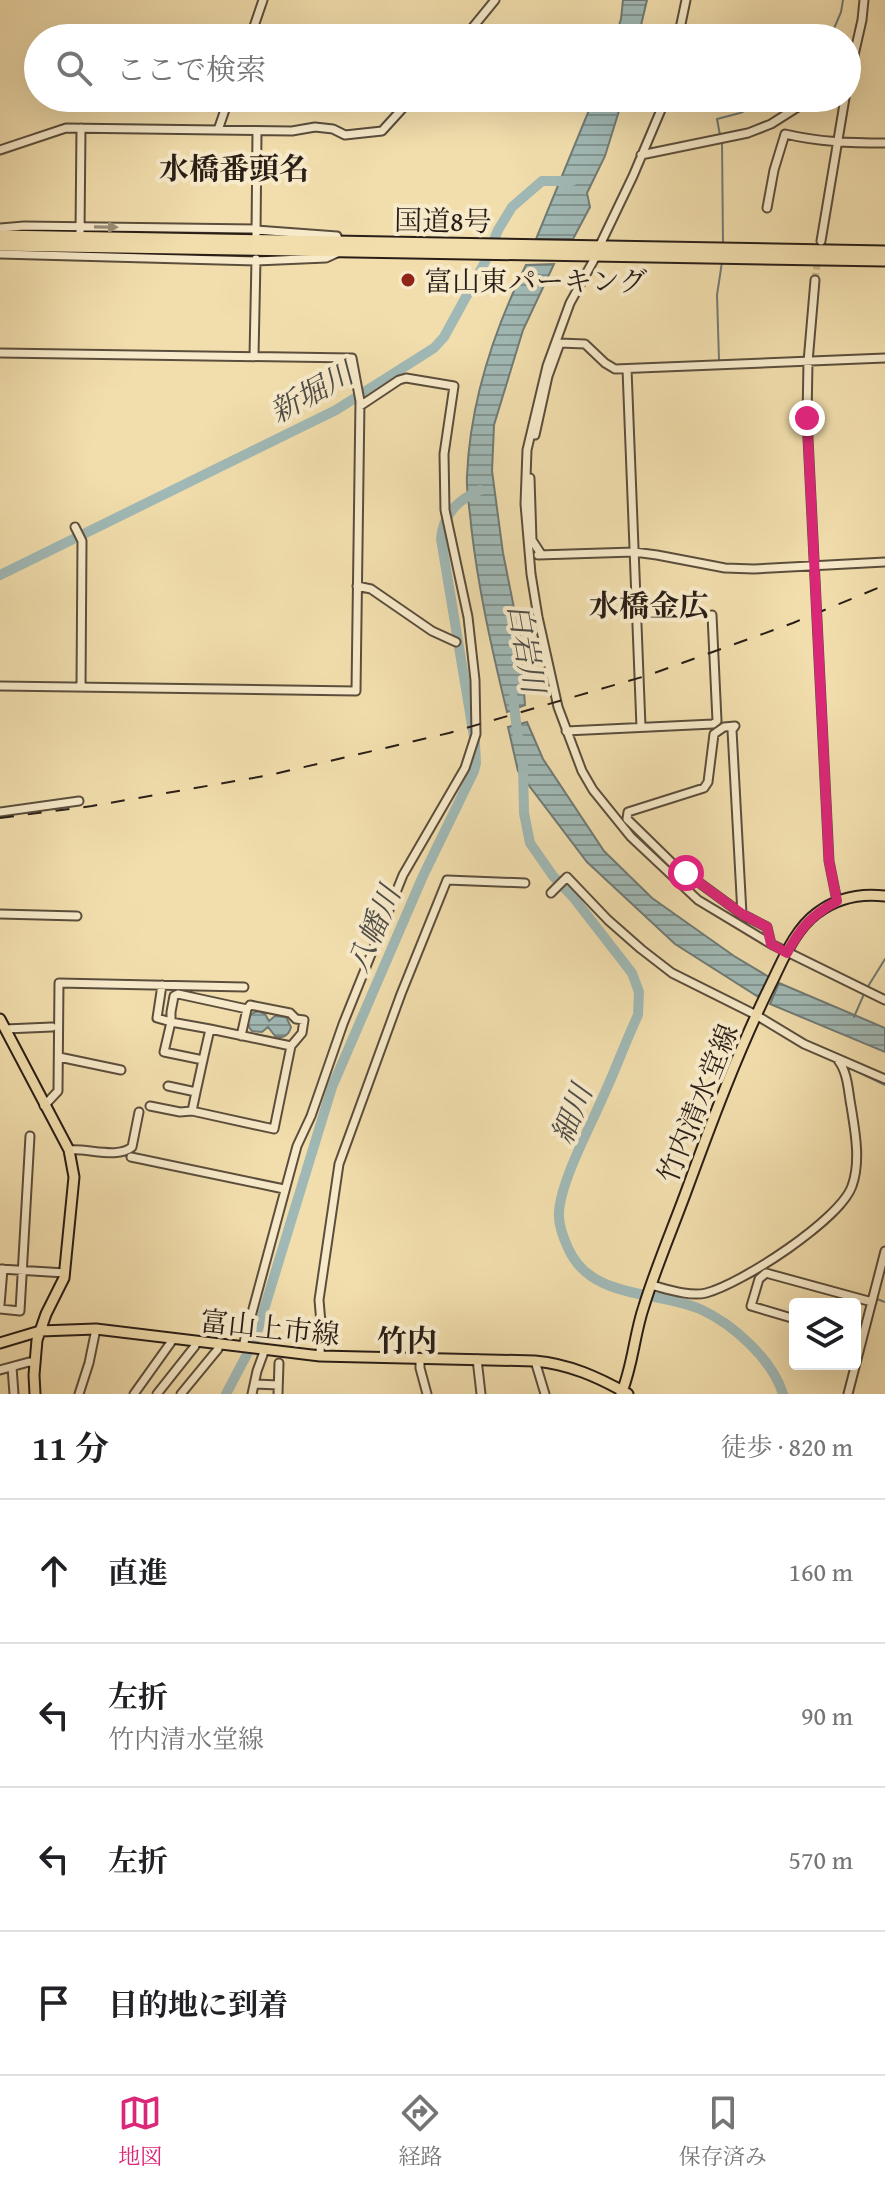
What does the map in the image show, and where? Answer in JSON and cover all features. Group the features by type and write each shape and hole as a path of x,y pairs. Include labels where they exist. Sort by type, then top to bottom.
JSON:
{"highway":[{"name":"国道8号","path":"0,236 339,247"},
{"name":"国道8号","path":"0,245 479,249 885,260"},
{"name":"国道8号","path":"595,252 885,252"}],"main road":[{"name":"竹内清水堂線","path":"624,1393 651,1285 720,1099 787,953 802,927 837,901 863,894 885,896"},
{"path":"0,1019 69,1150 74,1177 65,1273 37,1340 35,1394"},
{"name":"富山上市線","path":"0,1343 40,1331 96,1329 320,1356 535,1361 580,1370 624,1393"}],"street":[{"path":"255,24 263,0"},
{"path":"486,0 488,10"},
{"path":"476,24 495,0"},
{"path":"681,24 686,0"},
{"path":"859,24 864,0"},
{"path":"218,130 224,112"},
{"path":"0,150 66,128 292,131 315,127 333,129 345,135 382,131 399,112"},
{"path":"660,112 633,176 570,303 541,383 527,450 525,504 528,552 550,672 566,731 582,771 593,790 631,837 698,900 787,953 885,1000"},
{"path":"641,155 748,133 790,112"},
{"path":"821,241 843,112"},
{"path":"80,229 81,128"},
{"path":"256,231 257,131"},
{"path":"767,208 785,134 837,143 885,143"},
{"path":"0,228 256,231 337,236 339,247 326,258 0,254"},
{"path":"254,356 256,259"},
{"path":"815,280 807,418 829,861 837,901"},
{"path":"541,554 532,540 530,464 548,376 560,343 585,344 611,368 627,369 885,358"},
{"path":"0,353 352,358 360,404 356,691 0,686"},
{"path":"627,369 641,727"},
{"path":"243,1346 297,1146 311,1116 343,1024 403,875 465,768 476,734 475,680 468,617 445,510 444,454 454,386 406,378 360,404"},
{"path":"75,527 82,541 81,686"},
{"path":"528,552 536,555 634,552 725,568 885,562"},
{"path":"357,586 371,589 432,631 456,642"},
{"path":"566,731 713,724 717,721 712,615"},
{"path":"742,914 732,730 735,726 729,726 714,734 708,782 704,788 628,812 627,819 671,862 742,914 767,927 771,944"},
{"path":"0,812 79,801"},
{"path":"551,893 567,877 608,920 672,973 756,1015 804,1044 885,1079"},
{"path":"320,1356 319,1300 339,1164 390,1022 447,880 525,883"},
{"path":"0,914 77,916"},
{"path":"44,1106 58,1091 59,983 244,987"},
{"path":"162,985 157,1018 291,1046"},
{"path":"203,1060 164,1052 174,996 178,994 247,1009"},
{"path":"150,1106 180,1112 192,1111 274,1129 291,1046 302,1033 304,1020 296,1019 290,1013 250,1005 241,1036"},
{"path":"5,1029 52,1027"},
{"path":"192,1111 210,1029"},
{"path":"59,1057 121,1070"},
{"path":"651,1285 701,1294 723,1286 794,1243 822,1223 842,1203 853,1185 856,1155 845,1068 837,1058"},
{"path":"168,1086 196,1092"},
{"path":"69,1150 126,1153 132,1147 139,1112"},
{"path":"30,1136 22,1270 20,1311 0,1307 1,1269 22,1270 65,1273"},
{"path":"131,1157 284,1189"},
{"path":"861,1332 885,1251"},
{"path":"789,1317 751,1306 759,1279 766,1273 857,1298"},
{"path":"861,1299 872,1302"},
{"path":"79,1394 96,1329"},
{"path":"134,1394 174,1338"},
{"path":"157,1394 196,1341"},
{"path":"181,1394 218,1349 219,1343"},
{"path":"252,1394 265,1349"},
{"path":"420,1359 427,1394"},
{"path":"477,1359 481,1394"},
{"path":"535,1361 545,1394"},
{"path":"0,1370 34,1363"},
{"path":"278,1394 279,1363"},
{"path":"12,1367 14,1394"},
{"path":"848,1394 853,1370"},
{"path":"255,1384 278,1385"}],"water":[{"path":"623,0 647,0 641,24 619,24"},
{"path":"588,112 619,112 605,156 587,193 590,207 573,239 536,239"},
{"path":"554,264 523,330 494,425 492,471 503,553 520,638 525,705 507,712 474,549 467,488 469,449 486,368 514,290 526,265"},
{"path":"527,722 543,759 604,851 652,898 769,977 760,998 675,944 587,862 518,771 508,727"},
{"path":"779,983 885,1028 885,1052 770,1004"},
{"path":"259,1011 269,1021 275,1016 286,1017 291,1027 289,1032 281,1037 275,1036 268,1027 262,1032 252,1031 248,1019"}],"waterway":[{"path":"836,24 843,0"},
{"path":"720,135 717,119 742,112"},
{"path":"722,142 723,243"},
{"name":"新堀川","path":"0,575 336,410 434,348 444,337 512,207 542,181 572,181"},
{"path":"719,360 717,295 722,262"},
{"name":"八幡川","path":"226,1394 255,1339 332,1087 423,876 474,771 475,743 441,539 448,515 465,498 480,490"},
{"name":"白岩川","path":"513,698 518,738"},
{"name":"細川","path":"523,765 524,813 530,843 632,973 639,992 638,1015 565,1185 559,1217 566,1244 578,1265 592,1277 626,1291 700,1309 725,1324 761,1356 783,1394"},
{"path":"867,988 885,959"},
{"path":"854,1017 864,994"},
{"path":"850,1068 885,1085"},
{"path":"877,1299 885,1302"}],"tunnel":[{"path":"815,280 818,258"}],"railway":[{"path":"0,818 92,806 270,775 449,733 649,675 793,623 885,585"}],"place":[{"name":"富山東パーキング","path":"408,280"}],"district":[{"name":"水橋番頭名","path":"234,168"},
{"name":"水橋金広","path":"649,605"},
{"name":"竹内","path":"407,1340"}],"route":[{"path":"686,873 742,914 767,927 771,944 787,953 802,927 837,901 829,861 807,418"}]}
